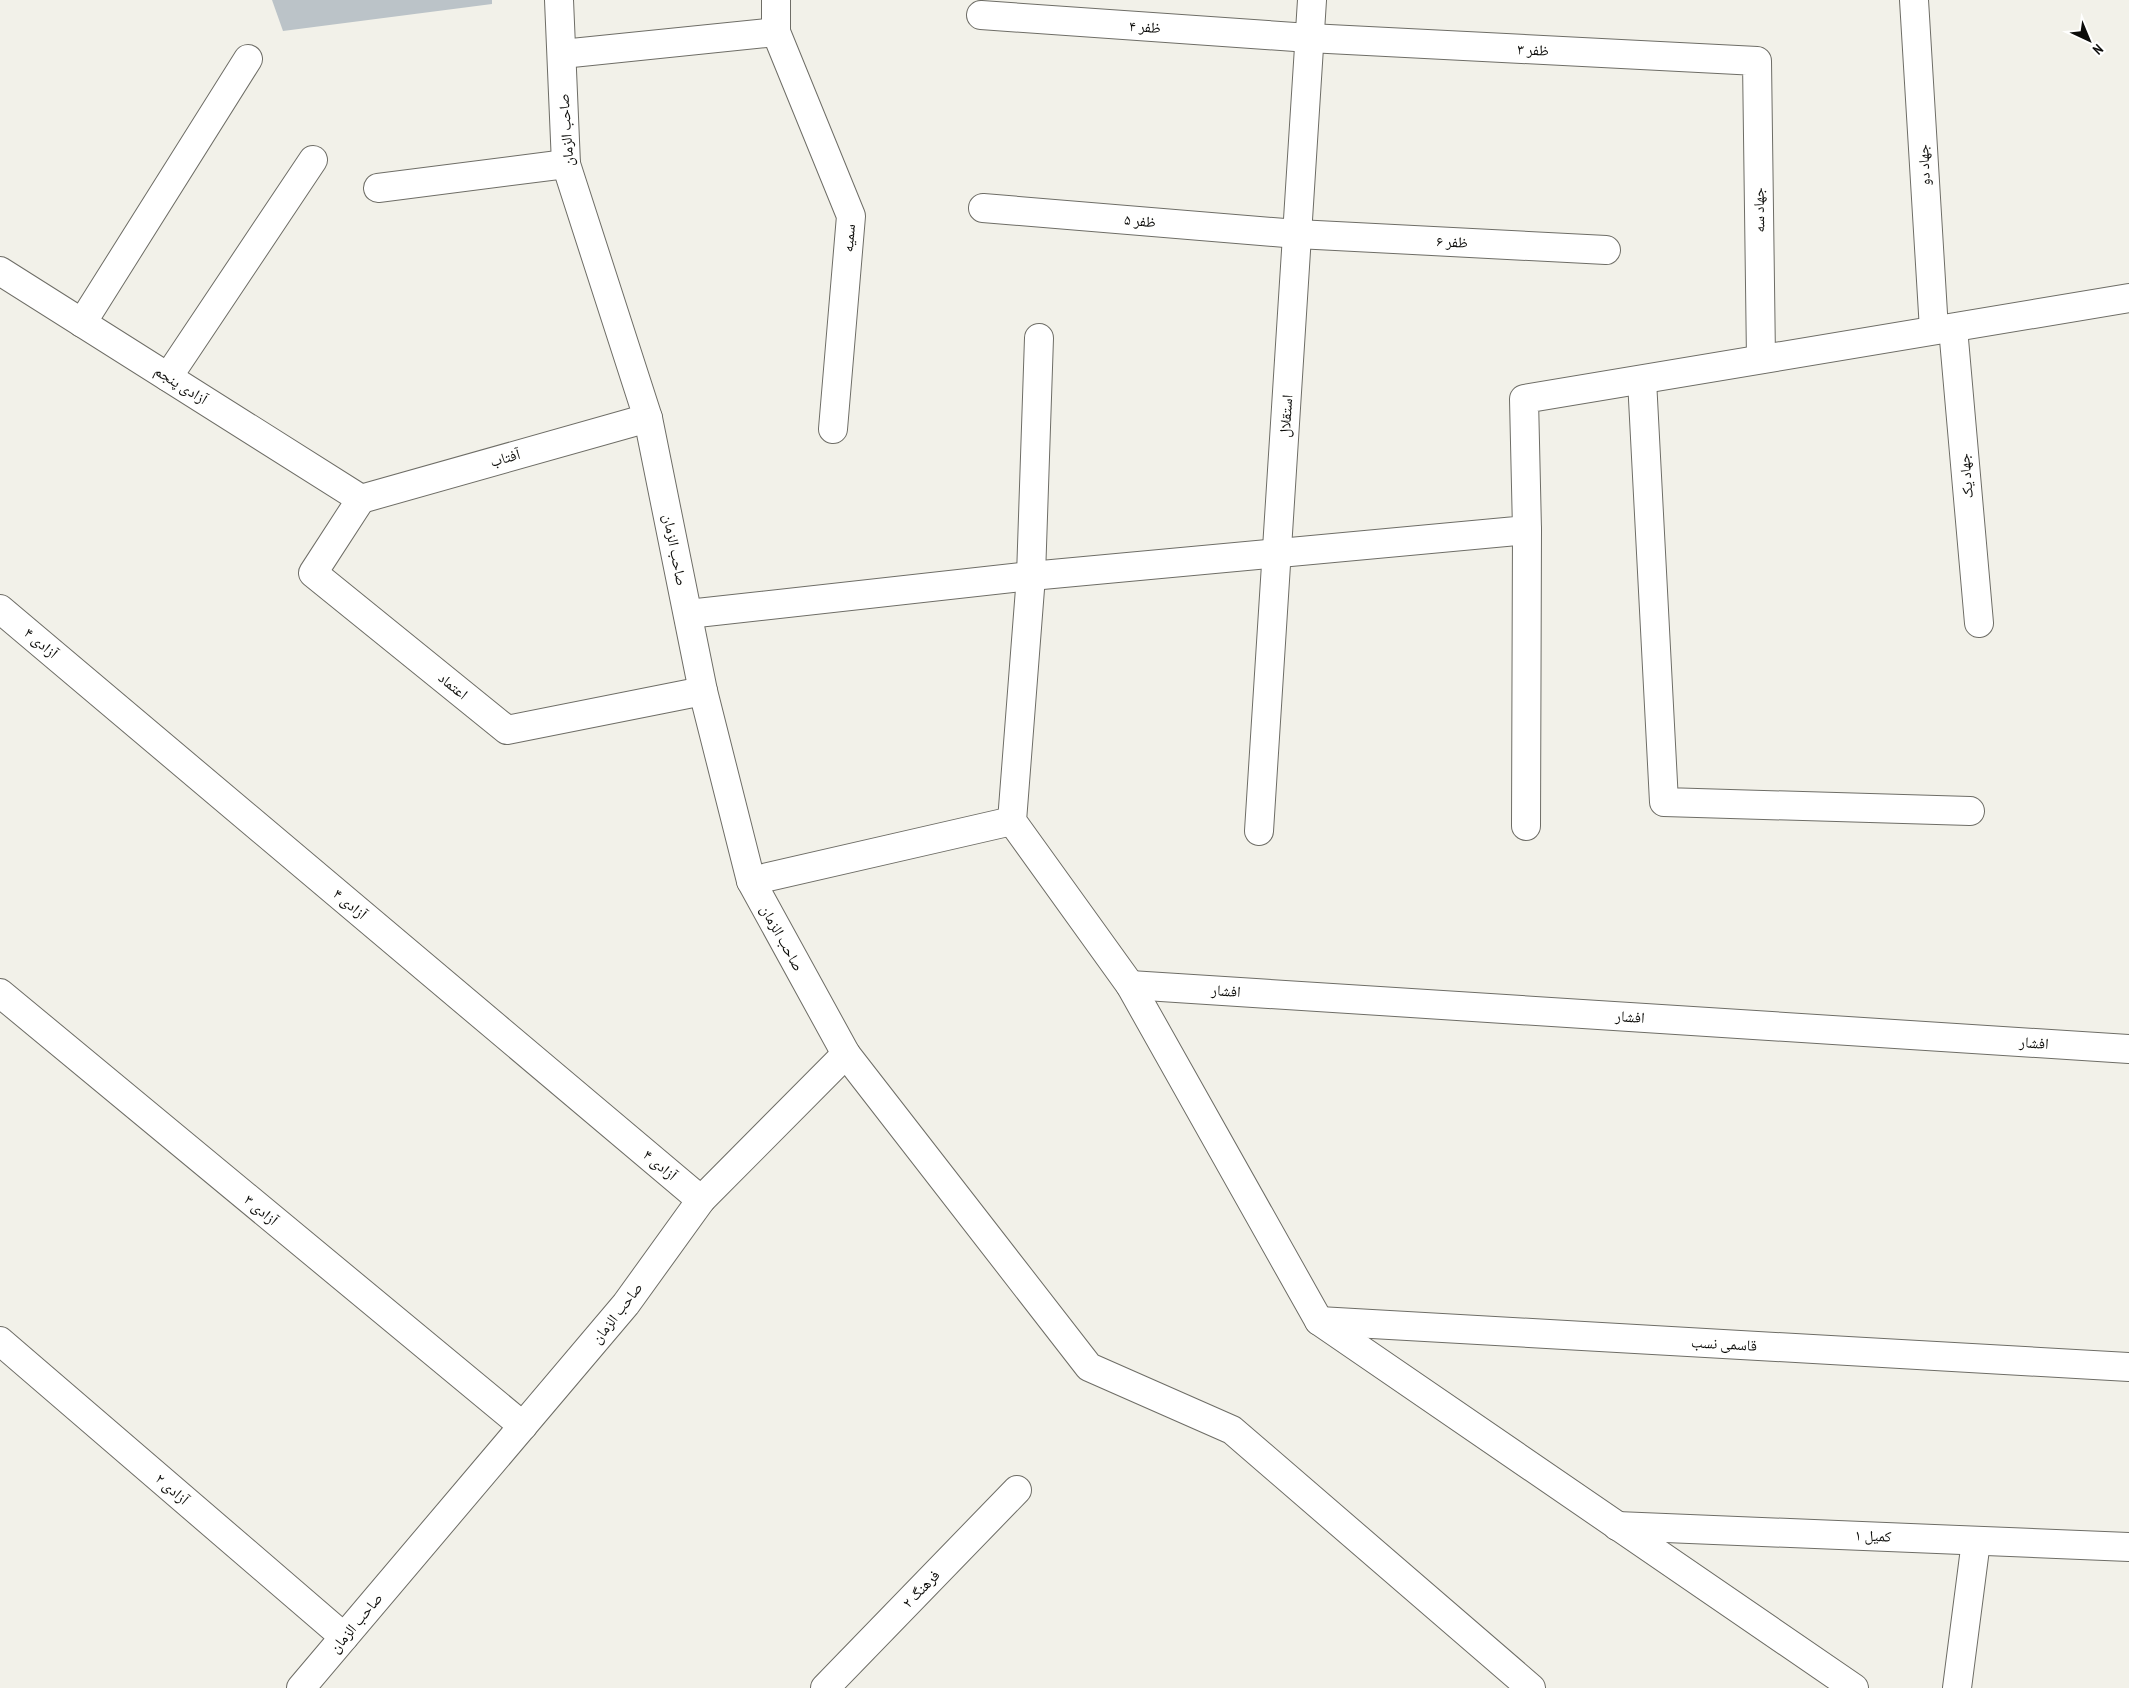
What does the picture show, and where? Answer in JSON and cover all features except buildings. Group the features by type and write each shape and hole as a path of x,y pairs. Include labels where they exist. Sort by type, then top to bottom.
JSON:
{"street":[{"name":"صاحب الزمان","path":"301,1688 626,1304 700,1200 846,1054 751,881 703,691 648,418 566,164 559,0"},
{"name":"سمیه","path":"776,0 776,32 851,216 833,429"},
{"name":"استقلال","path":"1259,831 1312,0"},
{"name":"جهاد دو","path":"1914,0 1943,329"},
{"name":"ظفر ۴","path":"981,15 1310,38"},
{"path":"562,54 776,32"},
{"name":"ظفر ۳","path":"1310,38 1757,61"},
{"path":"82,323 248,59"},
{"name":"جهاد سه","path":"1757,61 1761,360"},
{"path":"168,377 313,160"},
{"path":"378,188 566,164"},
{"name":"ظفر ۵","path":"983,208 1297,234"},
{"name":"ظفر ۶","path":"1297,234 1606,250"},
{"name":"آزادی پنجم","path":"0,271 361,499"},
{"path":"1526,826 1527,530 1524,399 2129,298"},
{"name":"جهاد یک","path":"1943,329 1979,623"},
{"path":"1039,338 1031,576 1012,821 1130,985 1319,1321 1854,1688"},
{"path":"1642,380 1664,802 1970,811"},
{"name":"آفتاب","path":"361,499 648,418"},
{"name":"اعتماد","path":"361,499 313,573 507,730 703,691"},
{"path":"688,614 1031,576 1527,530"},
{"name":"آزادی ۴","path":"0,609 700,1200"},
{"path":"751,881 1012,821"},
{"name":"افشار","path":"1130,985 2129,1049"},
{"name":"آزادی ۳","path":"0,994 523,1426"},
{"path":"846,1054 1089,1367 1232,1430 1531,1688"},
{"name":"قاسمی نسب","path":"1319,1321 2129,1366"},
{"name":"آزادی ۲","path":"0,1341 344,1637"},
{"name":"فرهنگ ۲","path":"825,1688 1017,1490"},
{"name":"کمیل ۱","path":"1617,1526 2129,1547"},
{"path":"1957,1688 1976,1541"}]}
